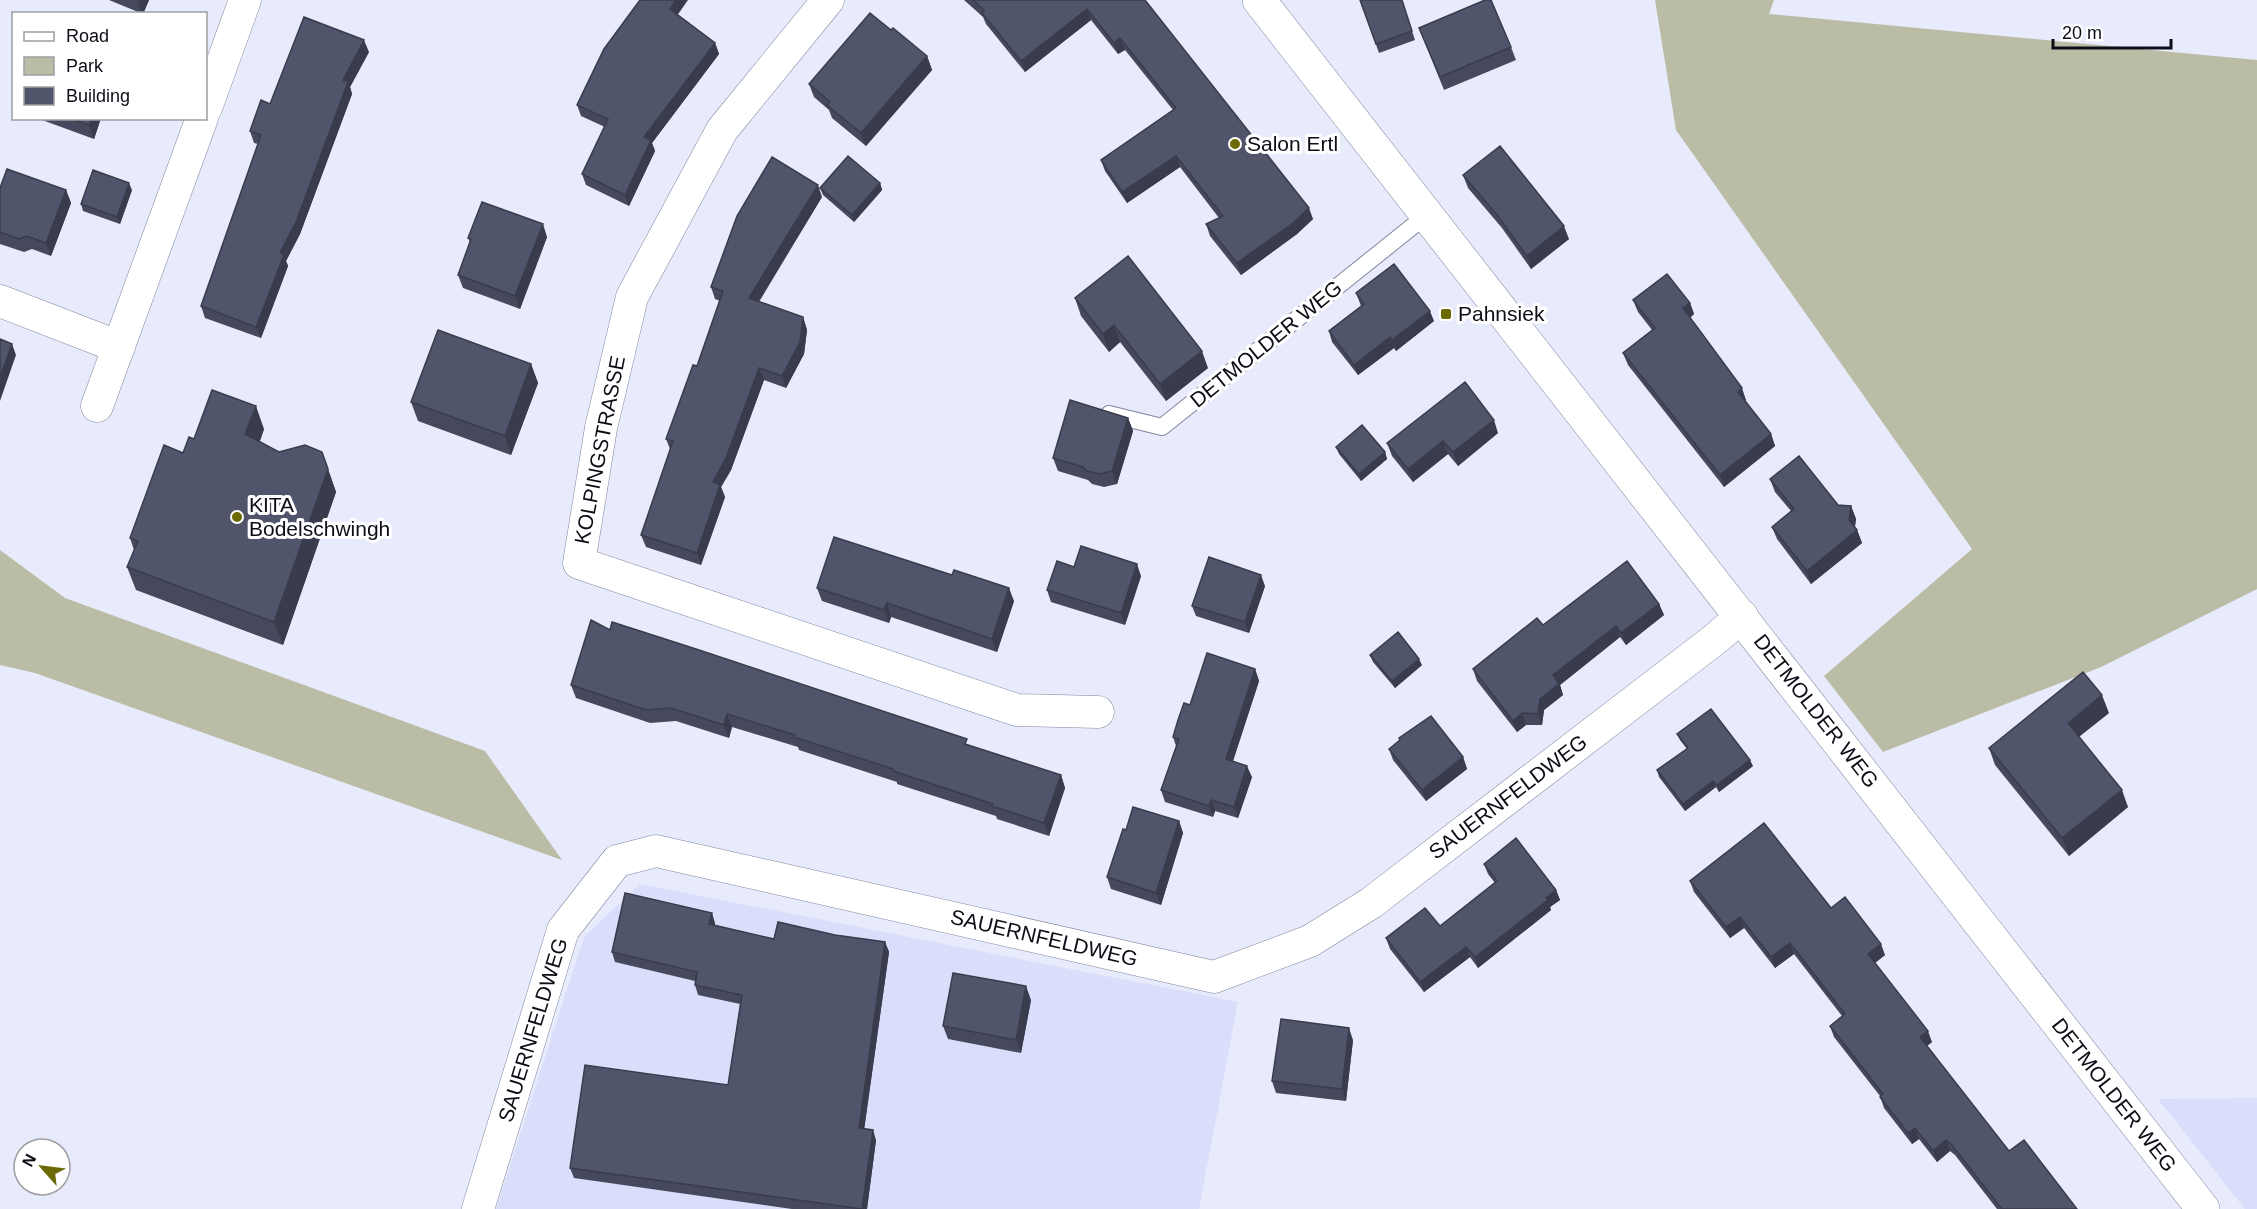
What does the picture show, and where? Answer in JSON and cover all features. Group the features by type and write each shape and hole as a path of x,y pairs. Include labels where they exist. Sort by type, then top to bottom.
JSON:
{"street":[{"path":"207,105 245,0"},
{"name":"KOLPINGSTRASSE","path":"828,0 722,130 632,297 601,428 579,563 1017,711 1098,712"},
{"name":"DETMOLDER WEG","path":"1259,0 2203,1209"},
{"path":"96,406 201,120"},
{"path":"0,301 119,347"},
{"name":"SAUERNFELDWEG","path":"478,1209 563,930 617,861 656,851 1214,977 1310,941 1371,903 1714,640 1742,616"}],"lane":[{"name":"DETMOLDER WEG","path":"1091,410 1162,427 1428,214"}],"shaded area":[{"path":"640,884 1238,1002 1199,1209 496,1209 584,937"},
{"path":"2257,1098 2257,1209 2245,1209 2158,1099"}],"green space":[{"path":"1655,0 1774,0 1769,14 2257,60 2257,589 2101,667 1883,752 1824,676 1972,549 1676,130"},
{"path":"0,550 65,598 485,751 562,860 35,673 0,665"}],"building":[{"path":"640,0 676,0 670,9 715,43 644,137 651,140 625,195 582,174 608,119 577,105 604,49"},
{"path":"973,0 1145,0 1309,208 1293,223 1237,263 1206,224 1223,216 1176,156 1122,192 1101,160 1176,108 1120,38 1114,43 1087,9 1021,61 982,13 984,10"},
{"path":"1360,0 1402,0 1412,31 1376,44"},
{"path":"1485,0 1491,0 1511,47 1440,77 1419,28"},
{"path":"870,13 891,30 893,28 927,56 861,133 827,105 830,102 809,84"},
{"path":"304,17 364,40 343,80 348,82 296,222 280,253 284,255 256,327 201,306 261,135 250,131 261,100 270,104"},
{"path":"75,120 91,120 89,125"},
{"path":"1500,146 1564,226 1527,256 1497,215 1463,175"},
{"path":"848,156 880,183 852,215 820,188"},
{"path":"772,157 818,185 749,298 803,317 800,342 782,376 759,368 726,458 713,482 720,485 697,553 641,535 673,441 666,439 693,365 697,366 723,291 711,287 737,216"},
{"path":"7,169 66,190 46,243 27,236 19,239 0,232 0,188"},
{"path":"93,170 129,183 117,217 81,204"},
{"path":"482,202 543,224 515,296 458,275 471,239 468,238"},
{"path":"1128,256 1202,351 1160,384 1114,325 1103,334 1075,298"},
{"path":"1394,264 1430,311 1392,340 1390,337 1354,365 1329,331 1364,304 1356,293"},
{"path":"1667,274 1690,303 1683,308 1742,388 1738,392 1771,434 1720,475 1623,353 1655,328 1633,300"},
{"path":"438,330 531,364 505,436 411,402"},
{"path":"0,339 12,344 0,378"},
{"path":"1465,382 1494,420 1453,452 1443,441 1408,469 1387,443"},
{"path":"212,390 256,406 245,434 279,452 305,445 322,452 328,469 274,622 127,567 138,541 130,538 164,445 183,453 189,437 194,439"},
{"path":"1070,400 1128,418 1112,471 1099,474 1053,458"},
{"path":"1362,425 1385,452 1359,474 1336,447"},
{"path":"1799,456 1838,505 1851,506 1849,520 1857,530 1807,571 1772,527 1794,509 1770,479"},
{"path":"834,537 952,575 954,570 1009,588 992,639 887,603 884,610 817,588"},
{"path":"1081,546 1137,564 1121,613 1047,590 1057,561 1074,567"},
{"path":"1209,557 1261,575 1245,622 1192,606"},
{"path":"1627,561 1659,604 1621,633 1616,626 1553,675 1559,684 1540,699 1538,714 1522,713 1513,721 1473,669 1537,618 1543,625"},
{"path":"591,620 610,630 612,622 696,649 967,739 965,744 1061,775 1044,823 893,771 893,769 794,737 795,735 727,714 724,725 671,708 646,710 571,685"},
{"path":"1398,632 1419,659 1392,681 1370,655"},
{"path":"1207,653 1255,669 1226,759 1247,766 1234,807 1211,800 1209,806 1161,790 1179,739 1173,737 1178,720 1184,703 1190,705"},
{"path":"2083,672 2102,695 2068,723 2122,790 2062,838 1989,748"},
{"path":"1711,709 1750,760 1717,785 1713,781 1683,804 1657,770 1688,748 1677,734"},
{"path":"1431,716 1463,757 1422,790 1389,749 1400,740 1399,738"},
{"path":"1133,807 1179,821 1156,893 1107,877"},
{"path":"1764,823 1831,908 1845,897 1881,944 1868,954 1928,1031 1920,1037 2009,1151 2024,1140 2077,1209 2002,1209 1951,1144 1946,1140 1933,1151 1915,1128 1908,1133 1880,1097 1883,1094 1830,1026 1845,1014 1790,943 1771,957 1740,917 1726,927 1690,881"},
{"path":"1516,838 1556,890 1546,898 1548,900 1475,957 1466,947 1420,982 1386,938 1425,908 1440,926 1497,881 1484,864"},
{"path":"625,893 712,913 709,924 774,939 778,922 835,935 885,942 859,1128 873,1130 862,1209 570,1168 585,1065 728,1085 742,995 695,985 697,972 612,952"},
{"path":"953,973 1026,986 1016,1040 943,1026"},
{"path":"1281,1019 1349,1028 1342,1089 1272,1081"}],"place":[{"name":"Salon Ertl","path":"1235,144"},
{"name":"Pahnsiek","path":"1446,314"},
{"name":"KITA Bodelschwingh","path":"237,517"}]}
